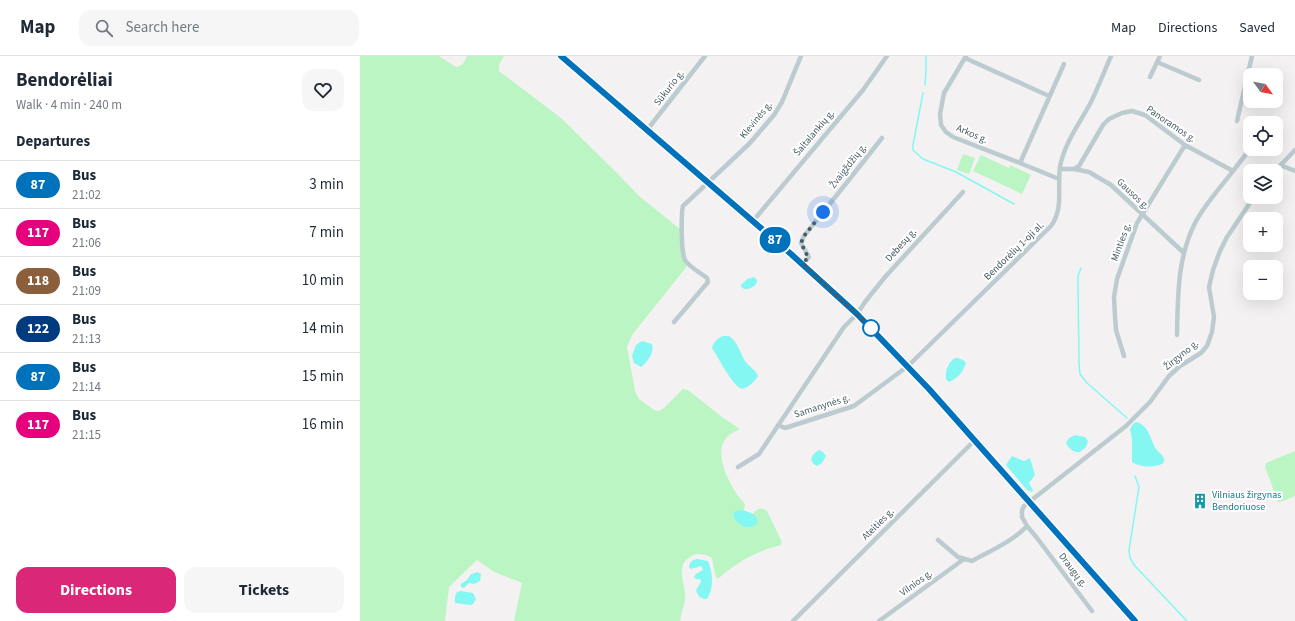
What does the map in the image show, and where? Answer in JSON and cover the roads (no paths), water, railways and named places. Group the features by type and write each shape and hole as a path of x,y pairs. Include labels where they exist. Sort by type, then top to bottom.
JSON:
{"main road":[{"path":"561,56 803,264 857,314 908,366 1135,621"}],"street":[{"name":"Sūkurio g.","path":"647,130 705,56"},
{"name":"Klevinės g.","path":"674,322 708,282 707,278 685,260 682,223 683,208 685,203 709,183 750,143 774,114 782,102 801,56"},
{"name":"Šaltalankių g.","path":"753,221 863,90 887,56"},
{"name":"Bendorėlių 1-oji al.","path":"908,366 1055,221 1059,209 1060,169 1065,151 1090,103 1111,56"},
{"path":"1150,77 1160,56"},
{"path":"1237,121 1252,56"},
{"name":"Arkos g.","path":"1049,96 966,57 944,93 940,114 941,125 946,132 953,136 1059,178"},
{"path":"1157,62 1199,80"},
{"path":"1020,163 1064,64"},
{"name":"Panoramos g.","path":"1074,169 1079,166 1109,119 1122,113 1132,111 1145,115 1185,145 1233,171"},
{"name":"Žvaigždžių g.","path":"803,264 808,257 801,243 804,236 882,138"},
{"name":"Minties g.","path":"1124,356 1116,330 1114,298 1117,279 1141,214 1185,145"},
{"path":"1281,164 1295,150"},
{"path":"1177,335 1178,287 1184,253 1195,224 1202,212 1245,156"},
{"path":"1283,166 1295,172"},
{"name":"Gausos g.","path":"1060,169 1074,169 1089,172 1106,182 1184,253"},
{"name":"Debesų g.","path":"857,314 885,277 963,192"},
{"name":"Žirgyno g.","path":"1029,502 1126,426 1150,402 1169,376 1180,366 1201,353 1207,346 1212,332 1214,317 1209,287 1212,270 1227,237 1249,204"},
{"name":"Samanynės g.","path":"738,467 758,454 844,327 857,314"},
{"name":"Samanynės g.","path":"778,425 785,428 854,406 908,366"},
{"name":"Ateities g.","path":"793,621 975,440"},
{"name":"Draugų g.","path":"1029,502 1026,503 1022,510 1022,516 1027,526 1092,611"},
{"name":"Vilnios g.","path":"879,621 964,559 972,561 1017,536 1027,526"},
{"path":"938,540 958,557 964,559"}],"water":[{"path":"754,277 757,280 756,285 752,288 742,288 741,285 747,279"},
{"path":"723,336 729,336 735,341 745,361 758,376 748,387 742,389 736,385 712,348 716,340"},
{"path":"642,341 652,344 653,347 650,357 641,367 634,363 632,356 636,345"},
{"path":"955,358 962,359 966,363 960,374 949,382 946,379 946,373 950,362"},
{"path":"1136,422 1144,426 1149,433 1156,449 1162,455 1164,461 1162,464 1147,466 1132,462 1132,439 1130,429"},
{"path":"1075,435 1085,437 1088,441 1086,447 1080,452 1072,450 1066,443 1069,438"},
{"path":"819,450 826,456 822,463 817,466 811,460 814,453"},
{"path":"1012,456 1024,461 1030,458 1035,475 1029,483 1033,490 1032,492 1027,490 1006,465"},
{"path":"741,510 747,511 756,517 757,522 755,525 752,527 745,527 738,523 733,514 734,512"},
{"path":"697,559 708,561 711,570 712,585 707,599 700,597 696,590 701,582 700,579 696,579 694,577 703,570 701,566 691,569 689,567 694,560"},
{"path":"478,572 481,574 480,581 474,584 469,583 464,588 461,587 461,584 467,580 471,574"},
{"path":"461,591 473,593 476,599 473,604 455,603 455,596 457,592"}],"waterway":[{"path":"925,85 926,56"},
{"path":"923,93 913,150 923,159 956,172 1014,204"},
{"path":"1081,268 1078,276 1080,374 1087,383 1127,418"},
{"path":"1135,476 1139,487 1129,550 1130,558 1135,566 1187,621"}],"place":[{"name":"Vilniaus žirgynas Bendoriuose","path":"1200,501"}]}
